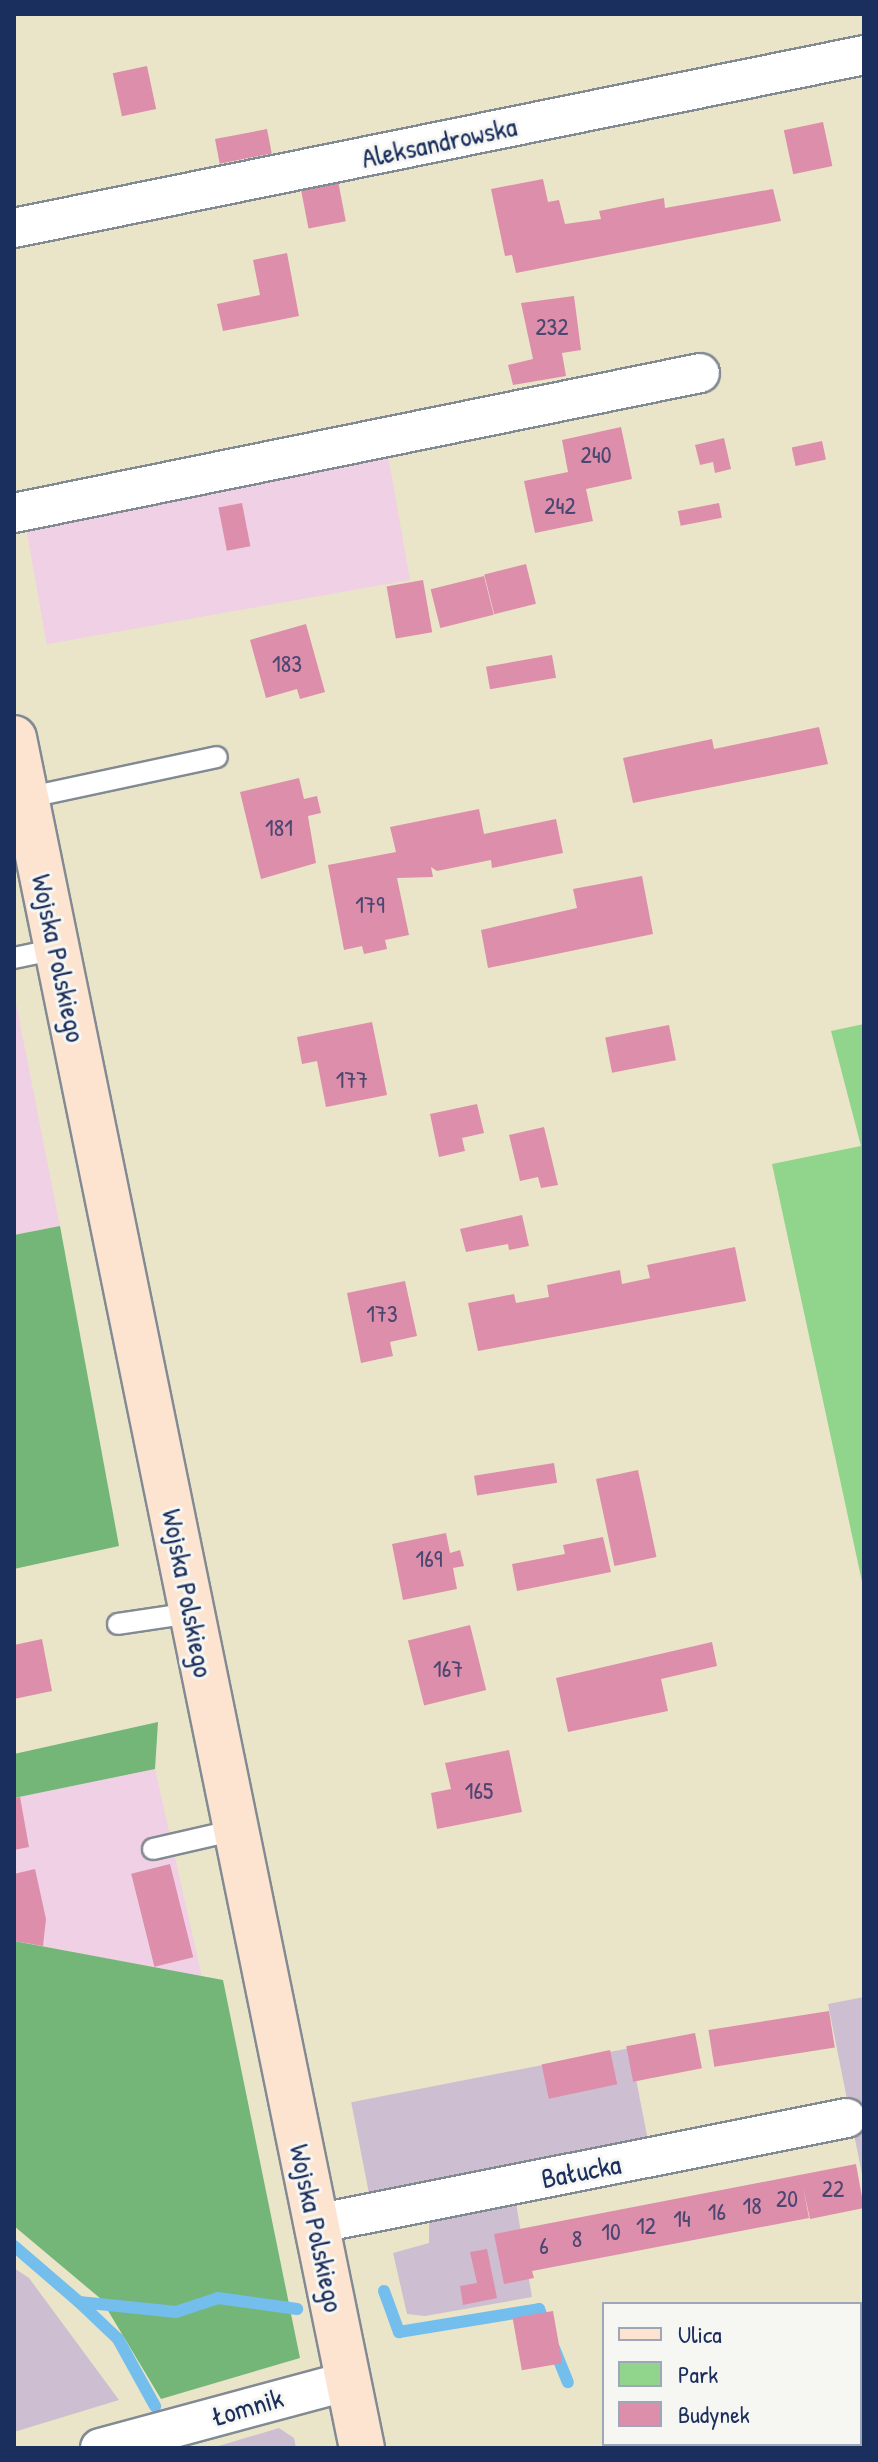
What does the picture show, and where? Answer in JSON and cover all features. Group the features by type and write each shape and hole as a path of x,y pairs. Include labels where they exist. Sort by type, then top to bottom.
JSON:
{"main road":[{"name":"Wojska Polskiego","path":"14,738 362,2448"}],"street":[{"name":"Aleksandrowska","path":"14,228 864,55"},
{"path":"14,513 700,373"},
{"name":"Bałucka","path":"315,2224 847,2118"},
{"name":"Łomnik","path":"100,2448 348,2381"}],"lane":[{"path":"26,798 217,757"},
{"path":"14,958 57,949"},
{"path":"118,1624 192,1613"},
{"path":"153,1849 236,1830"}],"shaded area":[{"path":"388,455 410,580 47,644 25,519"},
{"path":"14,993 60,1226 14,1235"},
{"path":"155,1769 202,1977 14,1941 14,1798"},
{"path":"864,1997 864,2184 828,2004"},
{"path":"630,2048 649,2148 371,2202 351,2102"},
{"path":"516,2203 532,2297 425,2316 407,2314 393,2253 429,2243 429,2219"},
{"path":"14,2268 29,2278 119,2400 14,2432"},
{"path":"279,2428 294,2438 296,2448 212,2448"}],"green space":[{"path":"864,1024 864,1591 772,1164 861,1146 831,1031"},
{"path":"60,1226 119,1546 14,1569 14,1235"},
{"path":"158,1722 155,1769 14,1798 14,1754"},
{"path":"14,1941 223,1980 300,2358 161,2399 101,2299 14,2226"}],"building":[{"path":"147,66 156,109 122,116 113,73"},
{"path":"823,122 832,166 793,174 784,130"},
{"path":"267,129 272,154 220,164 215,139"},
{"path":"543,179 548,202 559,200 565,224 601,219 599,211 664,198 665,208 773,189 781,221 516,273 512,255 505,256 491,189"},
{"path":"338,181 346,221 309,228 301,188"},
{"path":"287,253 299,316 223,331 217,304 260,295 253,260"},
{"path":"574,296 581,350 562,353 566,376 513,385 508,365 533,359 521,303"},
{"path":"621,427 632,479 586,489 593,521 535,533 524,481 568,472 562,440"},
{"path":"724,438 731,469 715,473 713,462 700,465 695,445"},
{"path":"822,441 826,460 796,466 792,447"},
{"path":"242,503 250,546 227,551 218,508"},
{"path":"719,503 722,518 681,526 678,511"},
{"path":"526,564 536,604 494,614 484,574"},
{"path":"484,576 494,615 440,628 431,589"},
{"path":"423,580 432,632 396,639 387,586"},
{"path":"306,624 325,692 300,699 297,689 266,698 250,640"},
{"path":"552,655 556,678 490,689 486,667"},
{"path":"819,727 828,764 633,803 623,758 712,739 714,749"},
{"path":"299,778 304,799 317,796 321,813 308,816 316,863 261,879 240,792"},
{"path":"479,809 484,834 556,819 563,853 492,868 491,860 437,871 431,867 433,877 397,878 409,935 385,940 387,949 364,954 362,946 344,950 328,865 396,852 390,827"},
{"path":"642,876 653,934 488,968 481,930 577,908 573,889"},
{"path":"372,1022 387,1095 326,1107 317,1061 302,1064 297,1037"},
{"path":"669,1025 676,1060 612,1073 605,1037"},
{"path":"477,1104 484,1133 462,1138 465,1151 439,1157 430,1114"},
{"path":"544,1127 558,1185 541,1188 538,1177 520,1181 509,1135"},
{"path":"522,1215 529,1246 509,1250 508,1244 466,1252 460,1229"},
{"path":"735,1247 746,1301 478,1351 468,1303 514,1294 516,1303 549,1297 547,1285 620,1270 622,1284 650,1278 647,1265"},
{"path":"405,1281 417,1336 390,1342 393,1356 361,1363 347,1293"},
{"path":"554,1463 557,1483 477,1495 474,1476"},
{"path":"638,1470 657,1557 614,1566 596,1479"},
{"path":"446,1533 450,1553 460,1550 464,1566 453,1568 457,1589 403,1600 392,1544"},
{"path":"603,1537 611,1572 517,1591 512,1564 565,1554 563,1545"},
{"path":"470,1625 486,1690 424,1705 408,1640"},
{"path":"42,1639 52,1691 14,1699 14,1645"},
{"path":"712,1642 717,1666 661,1679 668,1711 568,1732 556,1678"},
{"path":"509,1750 522,1812 437,1829 431,1793 451,1789 445,1763"},
{"path":"20,1797 29,1847 14,1850 14,1798"},
{"path":"170,1864 193,1957 154,1967 131,1874"},
{"path":"35,1869 46,1919 43,1946 14,1941 14,1874"},
{"path":"829,2011 835,2048 714,2067 709,2030"},
{"path":"695,2033 702,2068 633,2082 626,2046"},
{"path":"610,2050 617,2084 549,2099 542,2065"},
{"path":"856,2164 864,2208 810,2219 803,2187 809,2218 532,2271 534,2278 504,2284 494,2234"},
{"path":"487,2249 497,2298 463,2305 460,2286 477,2283 470,2252"},
{"path":"553,2311 562,2363 522,2370 513,2318"}],"waterway":[{"path":"14,2246 79,2302 176,2312 218,2298 297,2309"},
{"path":"384,2291 399,2332 539,2309 546,2327"},
{"path":"79,2302 118,2339 155,2406"},
{"path":"554,2348 568,2382"}]}
